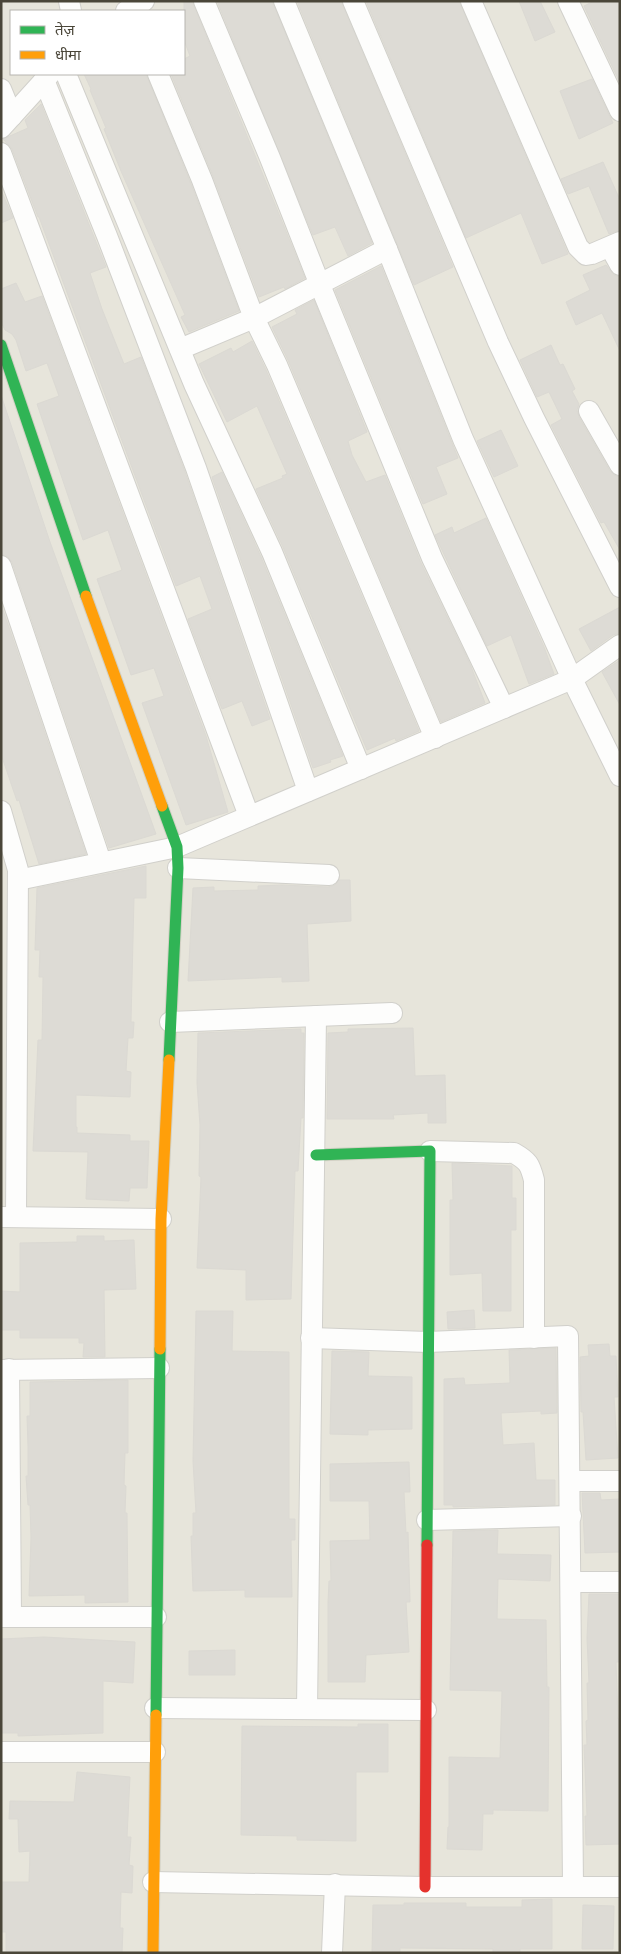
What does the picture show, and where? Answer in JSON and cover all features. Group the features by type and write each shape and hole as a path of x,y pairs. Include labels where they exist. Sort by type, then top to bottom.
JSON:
{"street":[{"path":"204,1 270,158 432,558 504,708"},
{"path":"284,1 387,249 463,440 572,679 620,776"},
{"path":"353,1 498,342 534,418 620,587"},
{"path":"471,1 578,247 581,252 592,254 615,245 620,265"},
{"path":"568,1 620,111"},
{"path":"66,75 180,349 272,552 361,769"},
{"path":"158,75 202,180 254,318 277,365 435,738"},
{"path":"7,122 47,77 196,468 308,791"},
{"path":"1,89 7,122"},
{"path":"1,153 249,816"},
{"path":"180,349 254,318 387,249"},
{"path":"1,345 65,537 177,847 178,868 161,1219 152,1953"},
{"path":"589,411 620,465"},
{"path":"196,468 228,458"},
{"path":"1,566 101,862"},
{"path":"12,874 101,862 177,847 572,679 620,645"},
{"path":"1,811 12,874 9,1217 161,1219"},
{"path":"178,868 329,875"},
{"path":"170,1022 392,1013"},
{"path":"307,1710 311,1338 316,1155 316,1016"},
{"path":"316,1155 430,1151 514,1153 526,1160 531,1168 534,1180 534,1338"},
{"path":"425,1887 430,1151"},
{"path":"311,1338 428,1342 568,1336 572,1582 573,1886"},
{"path":"156,1617 6,1617 5,1369 159,1368"},
{"path":"570,1481 620,1481"},
{"path":"427,1520 571,1516"},
{"path":"572,1582 620,1582"},
{"path":"155,1708 426,1710"},
{"path":"1,1752 155,1752"},
{"path":"153,1882 425,1887 620,1886"},
{"path":"332,1953 334,1884"}],"shaded area":[{"path":"1,1 620,1 620,1953 1,1953"}],"building":[{"path":"184,1 192,1 305,278 285,289 284,287 259,297 213,176 171,75 185,75 185,58 190,56 185,43"},
{"path":"217,1 272,1 372,243 348,256 335,227 313,235"},
{"path":"297,1 341,1 453,267 414,285"},
{"path":"366,1 459,1 568,254 542,264 521,213 466,238"},
{"path":"519,1 540,1 555,32 535,41"},
{"path":"594,1 620,1 620,83 584,6"},
{"path":"84,75 146,75 191,184 239,311 189,332 181,317 185,315 104,129 106,128"},
{"path":"592,79 613,123 579,139 560,91"},
{"path":"41,104 106,267 90,273 102,309 124,364 141,357 185,472 270,719 252,726 242,701 222,709 188,619 212,609 200,576 176,586 39,217 12,149 3,139 28,128 25,120"},
{"path":"603,162 620,200 620,230 609,234 589,186 568,194 561,179"},
{"path":"1,190 13,218 1,223"},
{"path":"606,265 614,275 620,277 620,351 602,313 576,325 566,302 590,290 583,275"},
{"path":"381,266 458,458 436,467 447,494 423,504 335,290"},
{"path":"16,283 25,302 42,296 206,736 228,812 186,825 142,703 164,696 154,668 131,675 97,579 122,570 108,530 83,540 37,404 59,396 47,363 26,371 16,340 12,334 5,330 1,322 1,289"},
{"path":"314,300 367,432 348,441 352,455 366,482 385,475 421,563 470,664 485,703 441,722 288,360 272,327 297,314 295,310"},
{"path":"252,341 419,731 396,741 395,738 367,750 283,547 256,489 283,478 282,476 287,474 257,406 227,422 199,364 231,348 233,352"},
{"path":"551,345 560,365 563,364 575,389 572,391 579,404 577,410 579,417 610,471 620,477 620,550 604,522 601,523 551,425 562,419 549,392 537,397 520,360"},
{"path":"1,395 50,542 156,834 109,848 12,562 8,557 1,554"},
{"path":"501,430 518,466 494,477 477,441"},
{"path":"222,472 261,557 343,756 330,760 331,762 313,768 212,477"},
{"path":"486,518 544,647 554,674 529,684 511,635 487,646 435,535 452,527 454,533"},
{"path":"1,604 86,854 39,864 19,800 17,801 1,754"},
{"path":"620,607 620,633 613,635 591,651 579,629"},
{"path":"620,660 620,705 602,672"},
{"path":"146,866 146,898 134,898 131,1022 134,1022 133,1038 128,1038 126,1071 131,1072 130,1097 76,1095 76,1127 77,1133 130,1135 130,1141 149,1141 147,1188 130,1188 129,1201 86,1199 88,1152 33,1151 38,1040 42,1040 43,977 39,977 40,950 35,950 37,888"},
{"path":"339,880 350,880 351,921 307,924 309,981 282,982 282,977 188,981 193,888 214,887 214,891 258,890 258,886 282,885 328,887 335,885"},
{"path":"413,1028 415,1076 445,1075 446,1123 428,1123 428,1113 393,1115 394,1119 327,1119 328,1033 348,1032 348,1029"},
{"path":"301,1029 301,1033 304,1033 303,1118 301,1118 298,1171 295,1171 291,1299 246,1300 246,1270 197,1268 201,1177 199,1176 200,1125 197,1083 198,1033"},
{"path":"452,1163 512,1166 512,1198 516,1198 516,1230 511,1230 511,1311 483,1311 482,1273 450,1275 450,1200 453,1200"},
{"path":"77,1236 104,1236 104,1241 134,1240 136,1289 104,1290 105,1357 83,1357 84,1343 79,1343 79,1338 20,1338 20,1330 1,1330 1,1291 20,1292 20,1243 77,1242"},
{"path":"474,1310 475,1328 448,1329 447,1312"},
{"path":"196,1311 233,1311 232,1351 289,1352 289,1519 295,1519 295,1540 291,1540 292,1597 245,1597 245,1590 193,1591 191,1536 193,1536 193,1513 196,1513 193,1461"},
{"path":"609,1344 610,1356 616,1356 618,1397 614,1397 618,1458 586,1460 583,1412 581,1412 580,1357 589,1356 588,1345"},
{"path":"556,1348 557,1413 541,1414 541,1411 501,1413 503,1445 534,1443 536,1480 555,1480 555,1505 453,1507 453,1505 444,1505 444,1379 464,1378 465,1385 510,1383 509,1350"},
{"path":"332,1351 369,1352 368,1376 412,1377 412,1429 368,1430 368,1435 330,1434"},
{"path":"128,1380 128,1453 125,1453 124,1485 126,1486 125,1513 127,1513 128,1602 85,1603 85,1595 29,1596 31,1538 30,1505 28,1505 26,1476 28,1476 27,1416 30,1416 30,1382"},
{"path":"409,1462 410,1492 404,1492 406,1533 408,1532 410,1602 406,1602 409,1652 366,1655 365,1682 328,1682 328,1603 329,1581 331,1581 330,1541 370,1540 369,1501 330,1501 330,1464"},
{"path":"582,1493 600,1493 601,1500 620,1499 620,1552 585,1553"},
{"path":"498,1530 497,1554 551,1555 550,1581 498,1579 497,1619 546,1620 547,1687 549,1687 548,1811 493,1810 493,1814 483,1814 482,1850 447,1849 449,1827 449,1757 500,1758 502,1691 450,1690 453,1531"},
{"path":"589,1594 620,1594 620,1662 616,1662 618,1719 620,1719 620,1844 586,1845 585,1816 587,1816 584,1745 587,1745 586,1721 588,1720 587,1638"},
{"path":"44,1637 135,1642 133,1683 103,1681 103,1733 18,1736 18,1733 1,1733 1,1639"},
{"path":"235,1650 235,1675 189,1675 189,1651"},
{"path":"358,1724 388,1724 388,1772 356,1772 356,1841 297,1840 297,1836 241,1835 242,1726 358,1727"},
{"path":"77,1772 130,1777 127,1837 131,1837 129,1865 133,1866 132,1893 121,1892 120,1928 123,1928 122,1953 6,1953 6,1932 1,1932 1,1882 29,1882 30,1851 19,1852 18,1819 9,1819 10,1801 74,1802"},
{"path":"552,1899 552,1949 520,1949 520,1953 493,1953 493,1949 400,1948 400,1953 372,1953 373,1905 466,1903 466,1907 522,1907 522,1900"},
{"path":"583,1905 614,1906 613,1949 582,1949"}],"traffic: fast":[{"path":"1,345 86,596"},
{"path":"162,806 177,847 178,868 169,1060"},
{"path":"316,1155 430,1151 427,1545"},
{"path":"156,1715 160,1349"}],"traffic: slow":[{"path":"86,596 162,806"},
{"path":"160,1349 161,1219 169,1060"},
{"path":"153,1953 156,1715"}],"traffic: jam":[{"path":"425,1887 427,1545"}]}
